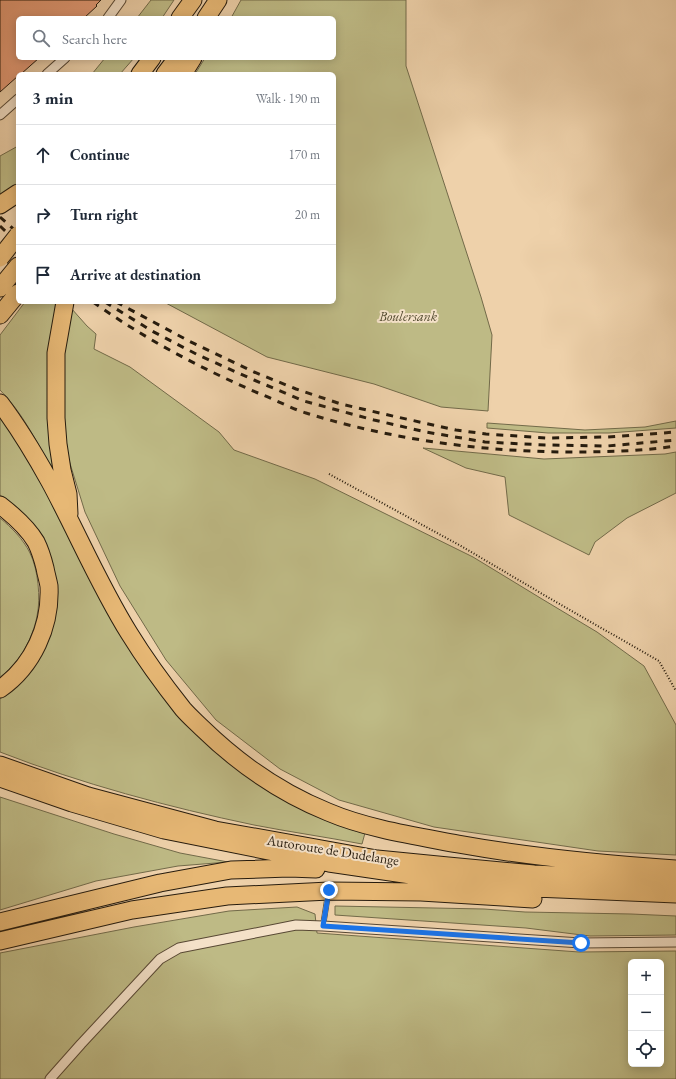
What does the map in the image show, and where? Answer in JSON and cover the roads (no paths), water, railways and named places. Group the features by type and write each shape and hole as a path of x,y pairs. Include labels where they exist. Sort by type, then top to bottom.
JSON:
{"highway":[{"path":"181,16 193,0"},
{"path":"207,16 218,0"},
{"path":"220,16 231,0"},
{"path":"141,72 151,60"},
{"path":"167,72 176,60"},
{"path":"184,72 192,60"},
{"path":"0,258 16,238"},
{"path":"0,288 15,269"},
{"path":"0,315 16,295"},
{"path":"65,304 56,353 56,418 62,470 68,494 69,521"},
{"path":"0,403 31,449 51,483 108,598 129,634 154,671 184,710 214,740 246,766 280,788 330,813 399,833 526,855 622,866 676,869"},
{"path":"0,505 24,526 36,542 49,585 48,614 40,641 26,665 9,683 0,689"},
{"name":"Autoroute de Dudelange","path":"0,765 88,796 215,830 377,859 534,874 676,881"},
{"name":"Autoroute de Dudelange","path":"0,778 72,803 164,830 329,863 445,880 568,890 676,894"},
{"path":"0,922 160,883 230,870 289,868 328,870 394,878 445,880"},
{"path":"0,941 132,910 227,896 329,890 421,892 536,899 568,890"}],"street":[{"path":"109,16 121,0"},
{"path":"49,72 63,60"},
{"path":"0,115 16,101"},
{"path":"50,1079 160,959 179,948 296,926 323,926 581,943 676,942"}],"lane":[{"path":"323,926 329,890"}],"railway":[{"path":"0,217 16,231"},
{"path":"0,226 16,241"},
{"path":"96,304 173,352 215,373 294,409 339,422 439,443 506,450 600,452 676,446"},
{"path":"108,304 152,331 198,355 254,380 304,401 374,420 426,432 485,442 607,446 676,440"},
{"path":"120,304 189,341 254,372 296,389 341,404 397,417 456,430 486,434 546,438 608,437 676,432"}],"park label":[{"name":"Boulersank","path":"408,316"}]}
